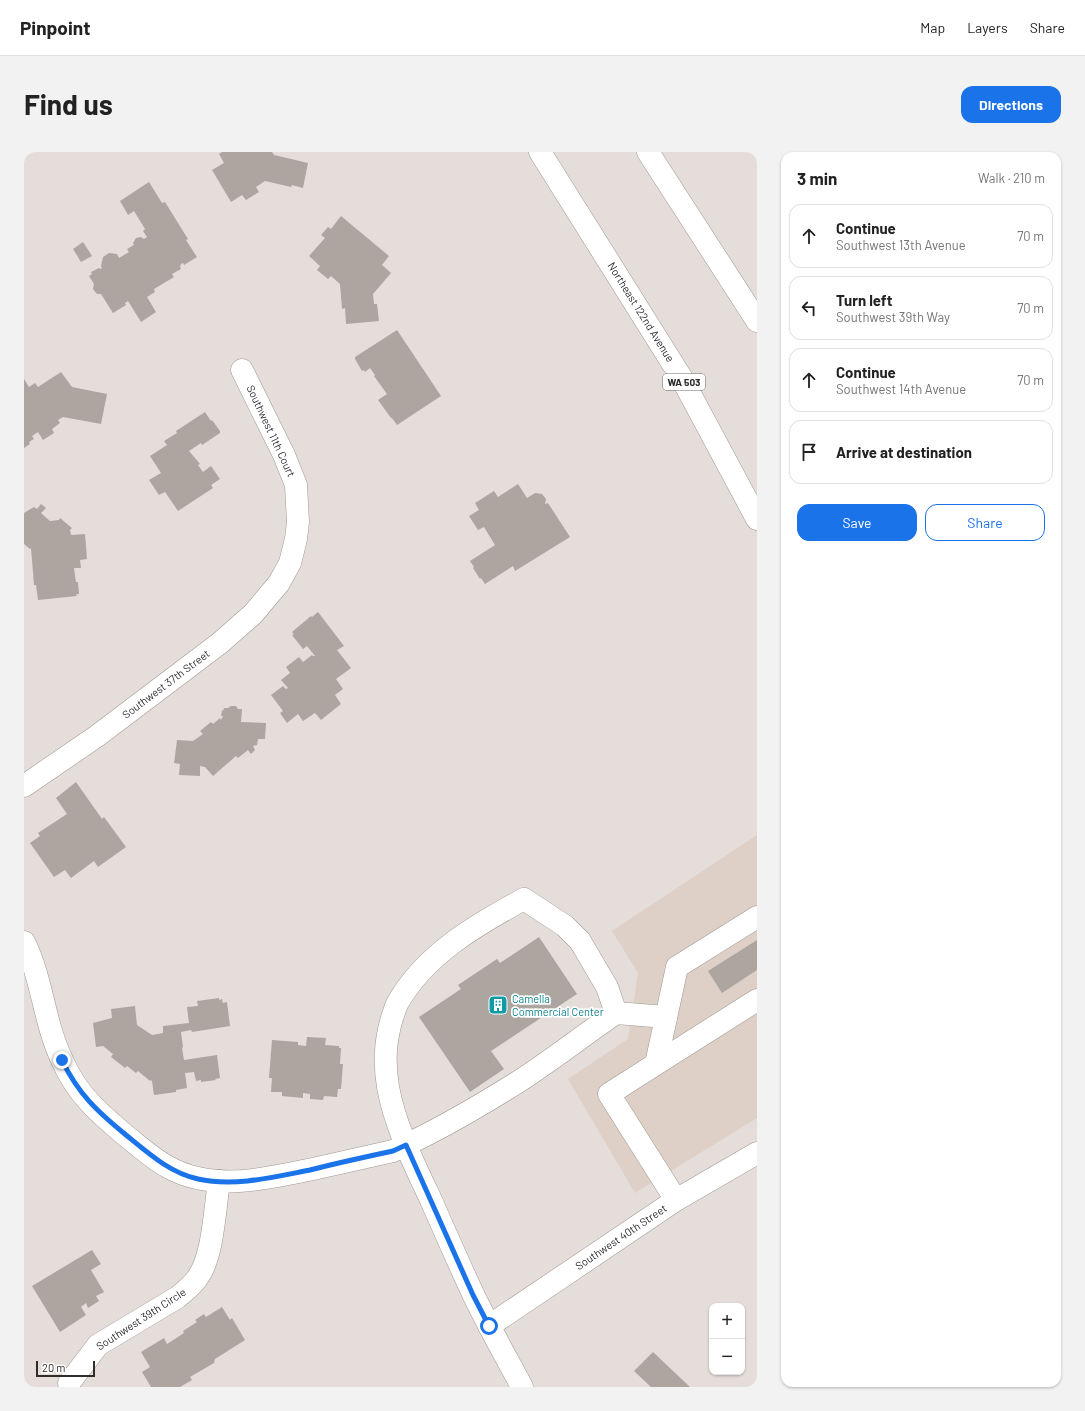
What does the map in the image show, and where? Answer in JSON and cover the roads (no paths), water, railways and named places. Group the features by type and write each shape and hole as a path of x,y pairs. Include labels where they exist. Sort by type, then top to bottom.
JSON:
{"main road":[{"name":"Northeast 122nd Avenue","path":"540,152 681,377 757,519"},
{"path":"648,152 757,321"},
{"name":"Southwest 11th Court","path":"242,370 284,455 296,485 297,528 290,563"},
{"name":"Southwest 37th Street","path":"24,786 98,736 220,643 253,614 279,583 290,563"},
{"path":"522,1387 473,1295 406,1145 391,1100 386,1070 385,1051 388,1031 396,1005 413,979 437,956 464,935 491,917 524,900 565,926 580,941 607,987 616,1013"},
{"path":"656,1064 677,967 757,917"},
{"path":"24,942 36,969 55,1044 69,1076 99,1113 146,1151 169,1168 198,1179 219,1181 257,1181 393,1151 464,1115 522,1079 616,1013 666,1017"},
{"path":"676,1200 609,1094 757,1000"},
{"name":"Southwest 40th Street","path":"489,1326 676,1200 757,1153"},
{"name":"Southwest 39th Circle","path":"69,1383 98,1345 178,1296 188,1289 198,1277 205,1264 210,1248 219,1181"}],"place":[{"name":"Camella Commercial Center","path":"498,1005"}]}
